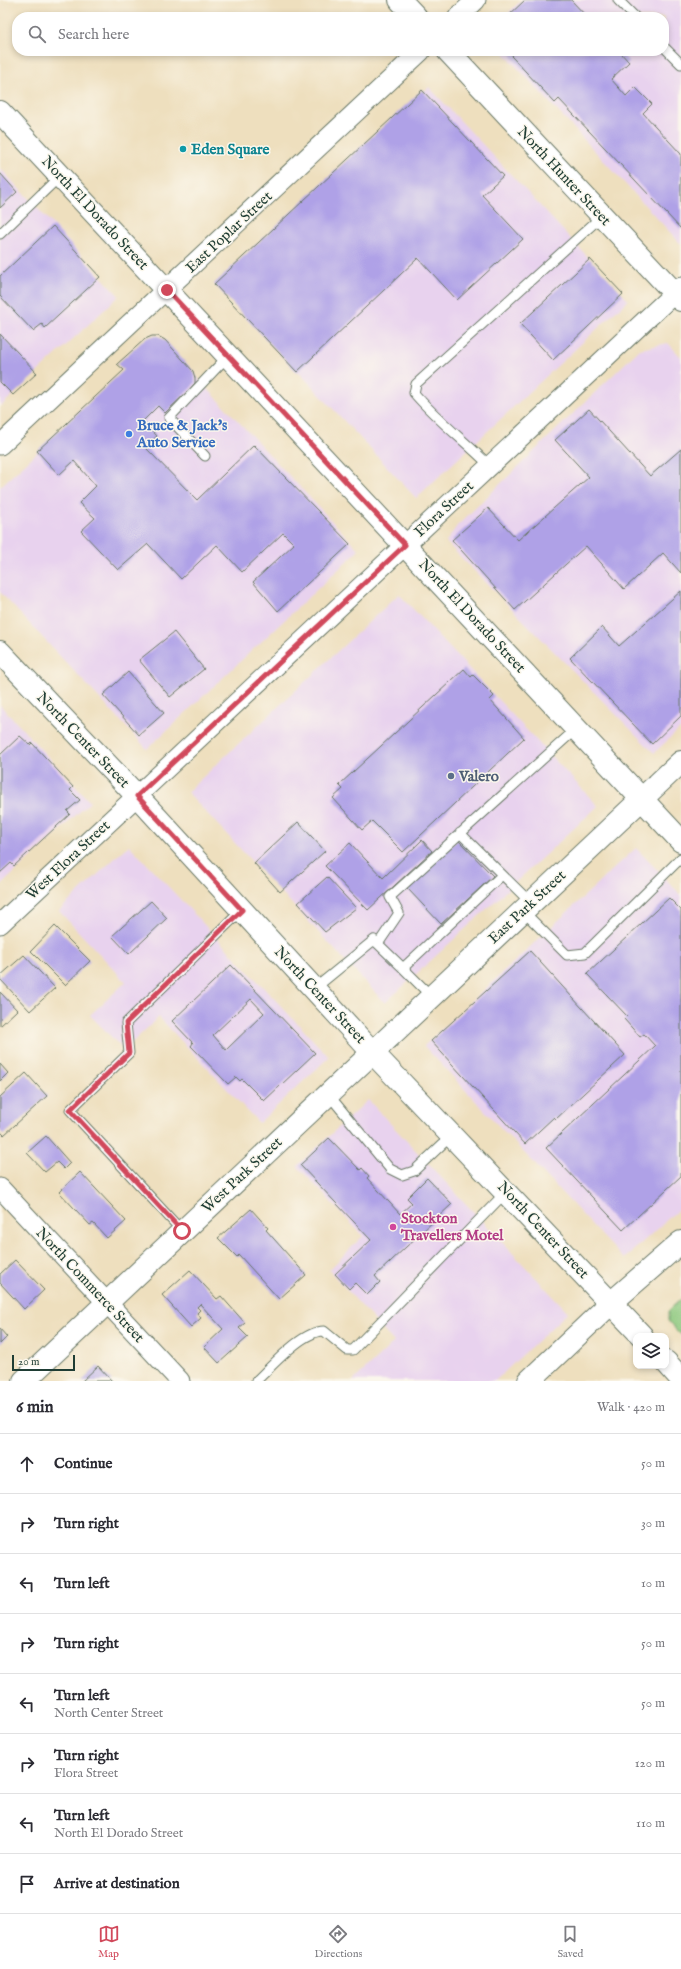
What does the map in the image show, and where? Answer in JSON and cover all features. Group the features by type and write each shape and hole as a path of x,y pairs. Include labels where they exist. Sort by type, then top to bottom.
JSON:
{"main road":[{"path":"400,0 411,12"},
{"name":"North Hunter Street","path":"453,56 602,216 679,293"},
{"name":"North El Dorado Street","path":"0,112 681,841"},
{"name":"North Center Street","path":"0,652 137,796 373,1053 639,1333"},
{"name":"East Park Street","path":"373,1053 681,762"},
{"name":"West Park Street","path":"24,1381 373,1053"},
{"path":"529,1381 611,1303 681,1242"},
{"path":"669,1365 681,1378"}],"street":[{"path":"463,12 476,0"},
{"name":"East Poplar Street","path":"0,445 416,56"},
{"name":"Flora Street","path":"137,796 490,466 679,293"},
{"name":"West Flora Street","path":"0,924 137,796"},
{"name":"North Commerce Street","path":"0,1188 180,1381"}],"lane":[{"path":"618,0 630,12"},
{"path":"669,52 681,64"},
{"path":"0,234 60,176"},
{"path":"490,466 460,437 430,412 414,393 416,384 602,216"},
{"path":"205,456 169,418 228,356"},
{"path":"314,989 376,942 399,913 390,897 577,728"},
{"path":"460,833 502,875 567,955 585,953 681,858"},
{"path":"403,968 502,875"},
{"path":"182,1231 70,1110 129,1053 126,1023 242,910"},
{"path":"376,942 432,997"},
{"path":"329,1095 390,1169 402,1175 414,1171 452,1135"},
{"path":"256,1381 306,1336 317,1331 324,1331 346,1350 353,1350 506,1192"}],"shaded area":[{"path":"522,0 681,0 681,244 507,56 669,56 669,12 509,12"},
{"path":"429,87 628,300 416,498 218,285"},
{"path":"0,168 119,296 0,407"},
{"path":"160,338 359,550 147,749 0,592 0,487"},
{"path":"668,343 681,357 681,728 654,753 446,542 457,526 640,349"},
{"path":"399,594 598,806 385,1003 187,792"},
{"path":"0,705 90,802 0,886"},
{"path":"129,845 329,1057 259,1123 159,1017 124,1050 90,1015 126,982 59,911"},
{"path":"636,848 681,895 681,1207 624,1259 424,1046"},
{"path":"368,1100 568,1312 495,1381 353,1381 394,1342 329,1270 363,1236 297,1166"}],"green space":[{"path":"681,1299 681,1335 668,1321 668,1311"}],"building":[{"path":"525,0 571,0 582,12 512,12"},
{"path":"624,56 629,62 611,79 626,96 635,87 652,104 643,113 681,154 681,229 559,99 555,103 512,57"},
{"path":"422,90 503,176 482,195 523,239 457,300 418,258 297,372 214,284"},
{"path":"0,173 17,192 0,208"},
{"path":"53,226 100,277 45,328 42,324 33,331 0,296 0,276"},
{"path":"590,259 623,294 553,360 520,324"},
{"path":"0,334 37,373 13,395 0,382"},
{"path":"152,336 158,336 165,340 193,371 195,383 165,413 158,406 143,421 157,436 145,447 197,500 254,445 350,544 278,611 253,582 294,544 283,533 242,572 217,545 181,579 148,544 118,570 81,531 95,518 79,503 96,486 74,461 59,475 37,451 124,370 117,364 145,339"},
{"path":"589,409 650,476 681,449 681,573 663,553 624,589 586,546 515,610 452,540 488,508 518,540 589,477 555,440"},
{"path":"681,591 681,716 652,744 570,658 602,627 619,646"},
{"path":"174,632 204,669 170,697 139,660"},
{"path":"464,669 471,677 473,675 494,696 490,700 524,738 403,852 372,821 362,830 333,798 343,789 339,785"},
{"path":"128,672 164,713 139,735 103,695"},
{"path":"20,736 30,745 32,743 73,787 70,790 80,800 67,811 70,814 14,866 11,863 0,873 0,755"},
{"path":"298,822 325,851 280,892 254,863"},
{"path":"422,840 432,851 368,910 325,866 350,843 383,878"},
{"path":"458,840 493,876 441,924 407,888"},
{"path":"327,877 356,908 325,932 298,903"},
{"path":"669,898 681,910 681,1176 623,1230 546,1148 655,1046 644,1034 640,1037 624,1019 627,1016 587,974"},
{"path":"151,901 167,918 129,954 112,936"},
{"path":"55,926 90,961 65,985 31,951"},
{"path":"530,951 625,1055 556,1119 554,1117 525,1144 431,1041"},
{"path":"24,955 55,988 30,1011 0,979 0,976"},
{"path":"231,965 315,1053 264,1101 242,1079 240,1081 236,1077 228,1084 191,1046 193,1043 172,1021","holes":["251,999 264,1013 226,1050 213,1035"]},
{"path":"0,992 17,1010 0,1026"},
{"path":"0,1064 8,1073 0,1081"},
{"path":"26,1073 47,1096 4,1135 0,1131 0,1097"},
{"path":"46,1136 70,1163 64,1169 57,1162 45,1172 27,1153"},
{"name":"Stockton Travellers Motel","path":"329,1138 360,1170 362,1168 369,1176 367,1178 400,1214 412,1203 407,1198 427,1178 452,1204 375,1276 380,1282 367,1295 355,1283 349,1289 335,1274 371,1240 300,1165"},
{"path":"80,1172 126,1221 107,1238 93,1223 90,1225 59,1192"},
{"path":"251,1209 268,1228 266,1230 306,1275 279,1299 239,1255 237,1257 218,1238"},
{"path":"15,1260 44,1290 24,1309 0,1283 0,1274"},
{"path":"190,1270 217,1299 221,1296 245,1323 239,1328 248,1337 219,1363 204,1347 223,1329 200,1304 197,1307 200,1310 197,1313 201,1318 191,1327 162,1295"},
{"path":"0,1329 7,1337 0,1344"},
{"path":"98,1366 112,1381 82,1381"}],"place":[{"name":"Eden Square","path":"183,149"},
{"name":"Bruce & Jack's Auto Service","path":"129,434"},
{"name":"Valero","path":"451,776"},
{"name":"Stockton Travellers Motel","path":"393,1227"}],"route":[{"path":"167,290 405,545 137,796 242,910 126,1023 129,1053 70,1110 182,1231"}]}
